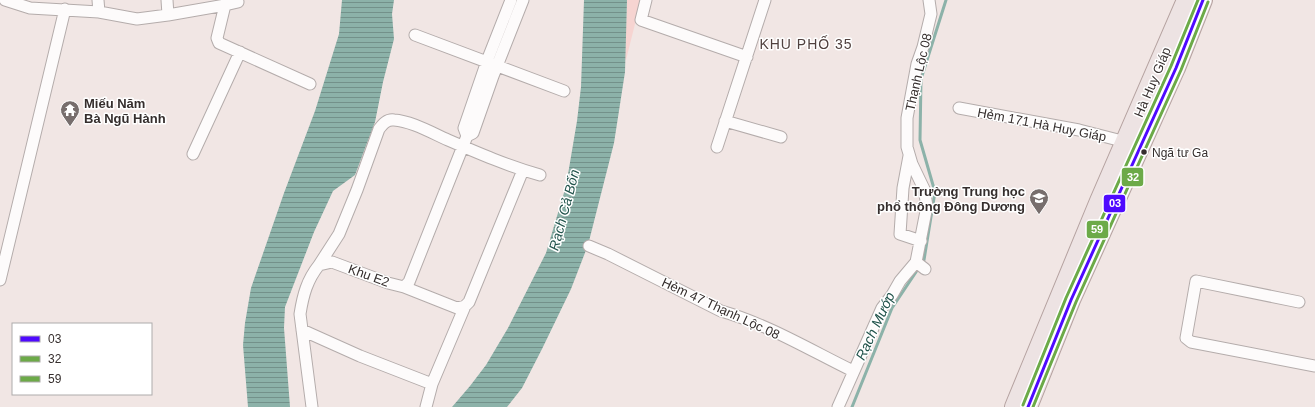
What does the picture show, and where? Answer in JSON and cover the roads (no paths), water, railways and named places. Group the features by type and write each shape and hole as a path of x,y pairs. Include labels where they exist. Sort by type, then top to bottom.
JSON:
{"main road":[{"name":"Hà Huy Giáp","path":"1014,407 1186,0"},
{"name":"Hà Huy Giáp","path":"1028,407 1072,300 1176,68 1203,0"}],"street":[{"path":"5,0 30,8 99,12 138,19 238,2"},
{"path":"98,0 99,12"},
{"path":"167,0 168,15"},
{"path":"492,64 511,0"},
{"path":"492,64 523,0"},
{"path":"646,0 641,20 747,57"},
{"path":"717,147 724,121 766,0"},
{"name":"Thạnh Lộc 08","path":"838,407 882,308 892,296 900,281 920,265 921,241 927,206 924,189 912,164 907,147 907,118 917,64 931,14 929,0"},
{"path":"225,5 217,38 219,43 310,84"},
{"path":"0,280 65,9"},
{"path":"415,35 564,91"},
{"path":"193,154 240,52"},
{"name":"Khu E2","path":"319,265 332,262 388,283 404,287 408,282 463,147 467,136 464,128 492,64"},
{"name":"Hẻm 171 Hà Huy Giáp","path":"959,108 1079,130 1126,142"},
{"path":"312,407 300,314 302,300 311,275 339,234 358,190 379,129 386,122 392,119 406,122 463,147 540,175"},
{"path":"724,121 781,137"},
{"path":"909,154 903,188 900,234 921,241"},
{"path":"426,407 432,384 465,306 469,302 523,170"},
{"name":"Hẻm 47 Thạnh Lộc 08","path":"589,246 608,254 721,311 769,329 853,371"},
{"path":"1299,302 1196,281 1186,338 1191,342 1315,366"},
{"path":"404,287 457,308 465,306"},
{"path":"302,330 360,356 432,384"}],"water":[{"path":"342,0 394,0 392,14 394,39 375,122 355,175 333,191 314,232 285,307 284,328 290,407 248,407 243,345 251,288 284,193 315,111 339,34"},
{"name":"Rạch Cả Bốn","path":"584,0 627,0 625,72 614,143 588,245 571,289 542,349 522,388 507,407 452,407 486,365 508,328 546,253 566,186 577,121 581,87"}],"waterway":[{"name":"Rạch Mướp","path":"852,407 892,308 924,260 935,192 920,140 921,79 946,0"}],"place":[{"name":"Miếu Năm Bà Ngũ Hành","path":"70,127"},
{"name":"Ngã tư Ga","path":"1144,152"},
{"name":"Trường Trung học phổ thông Đông Dương","path":"1039,215"}],"district":[{"name":"KHU PHỐ 35","path":"806,44"}]}
